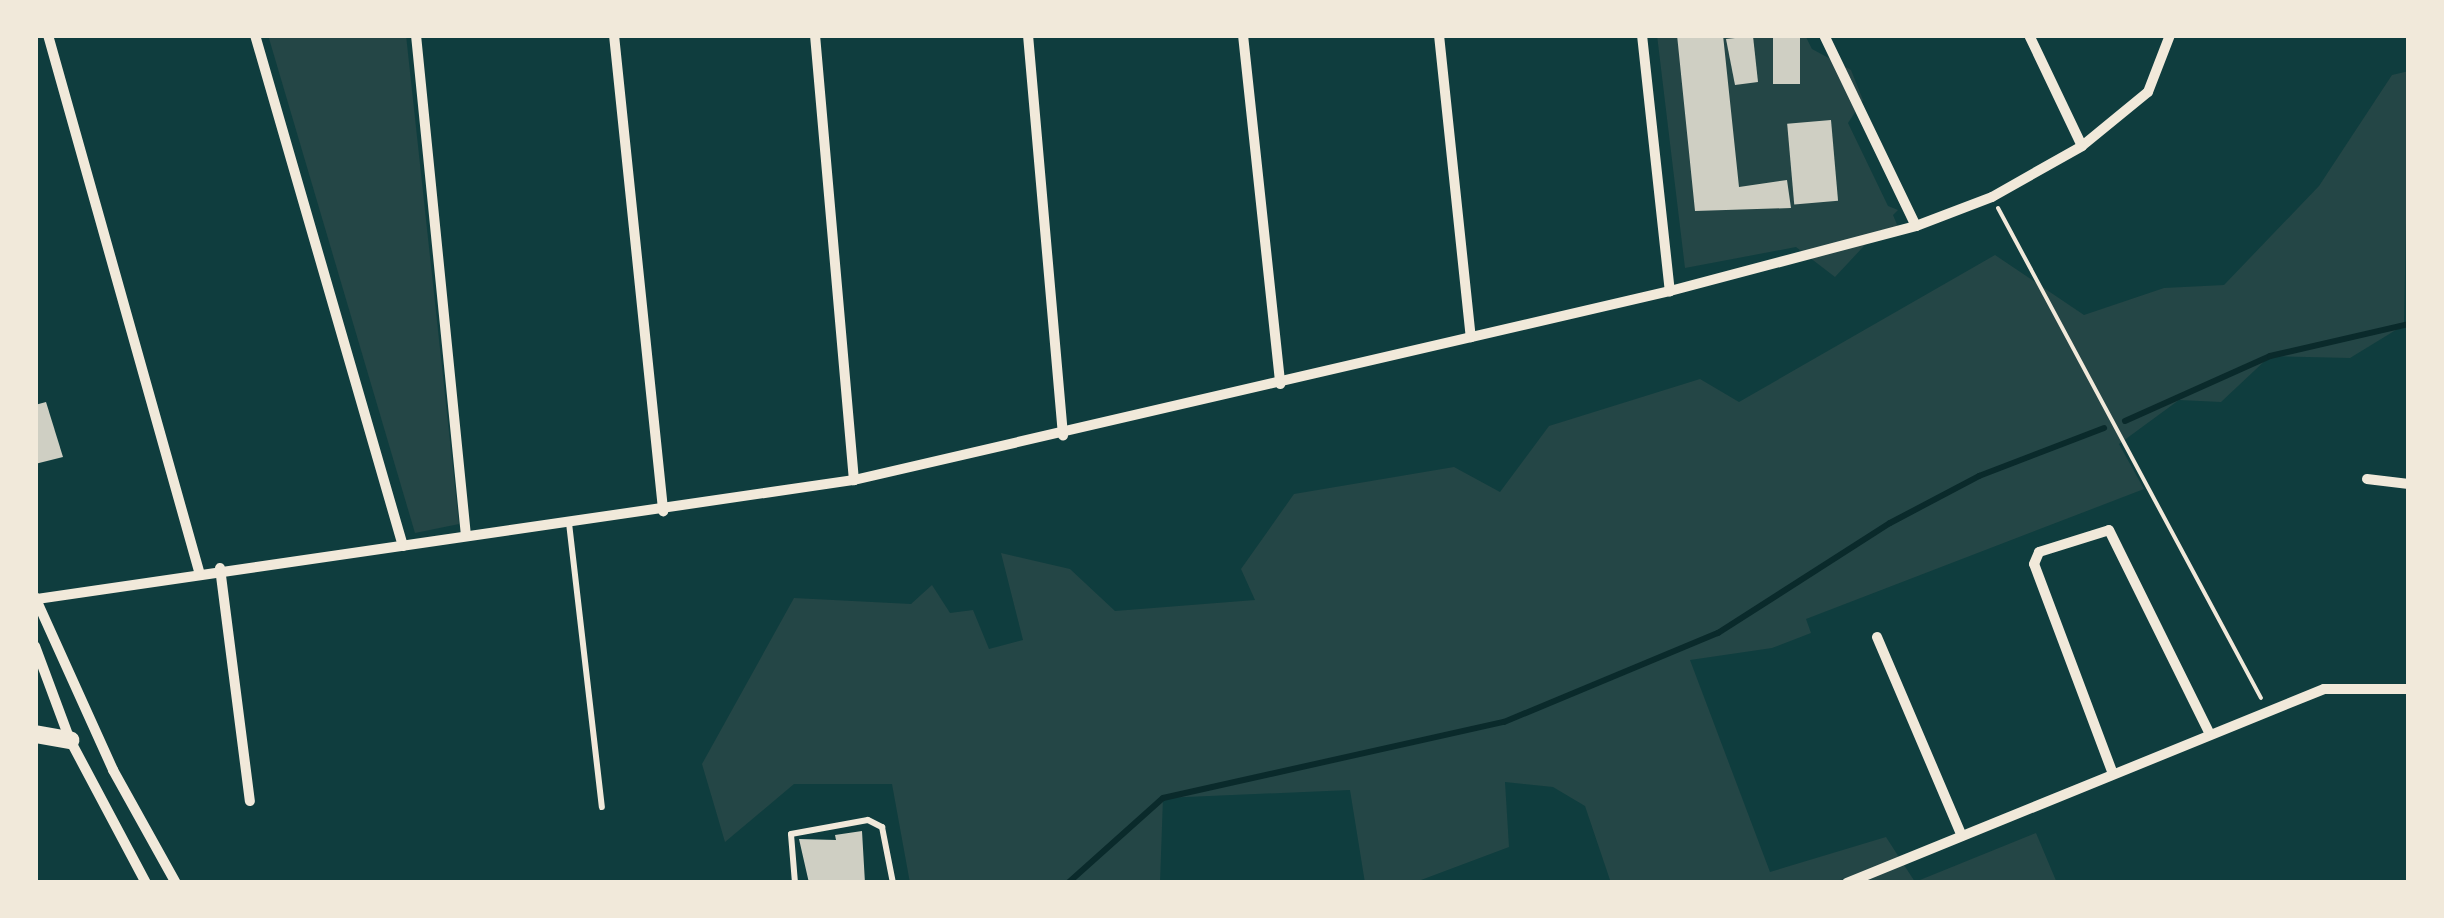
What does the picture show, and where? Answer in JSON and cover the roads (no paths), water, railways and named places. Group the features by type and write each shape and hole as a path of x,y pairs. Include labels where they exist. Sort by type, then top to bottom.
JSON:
{"main road":[{"path":"35,734 70,740"}],"street":[{"path":"48,35 199,572"},
{"path":"255,35 402,546"},
{"path":"416,35 466,536"},
{"path":"614,35 663,511"},
{"path":"815,35 854,480"},
{"path":"1028,35 1063,435"},
{"path":"1243,35 1280,384"},
{"path":"1439,35 1471,337"},
{"path":"1642,35 1670,291"},
{"path":"1824,35 1916,226"},
{"path":"2028,35 2082,146"},
{"path":"176,883 112,770 36,599 220,568 663,511 854,480 1063,435 1670,291 1916,226 1992,197 2082,146 2148,92 2170,35"},
{"path":"2367,479 2409,484"},
{"path":"2114,774 2034,564 2038,552 2109,530 2210,734"},
{"path":"220,568 250,801"},
{"path":"1877,637 1962,836"},
{"path":"35,646 70,740 146,883"},
{"path":"1847,883 2324,688 2409,689"}],"lane":[{"path":"569,523 602,807"},
{"path":"795,883 791,834 868,820 882,827 893,883"}],"waterway":[{"path":"2125,421 2270,356 2409,324"},
{"path":"1068,883 1163,798 1504,722 1718,633 1890,523 1979,476 2104,428"}]}
